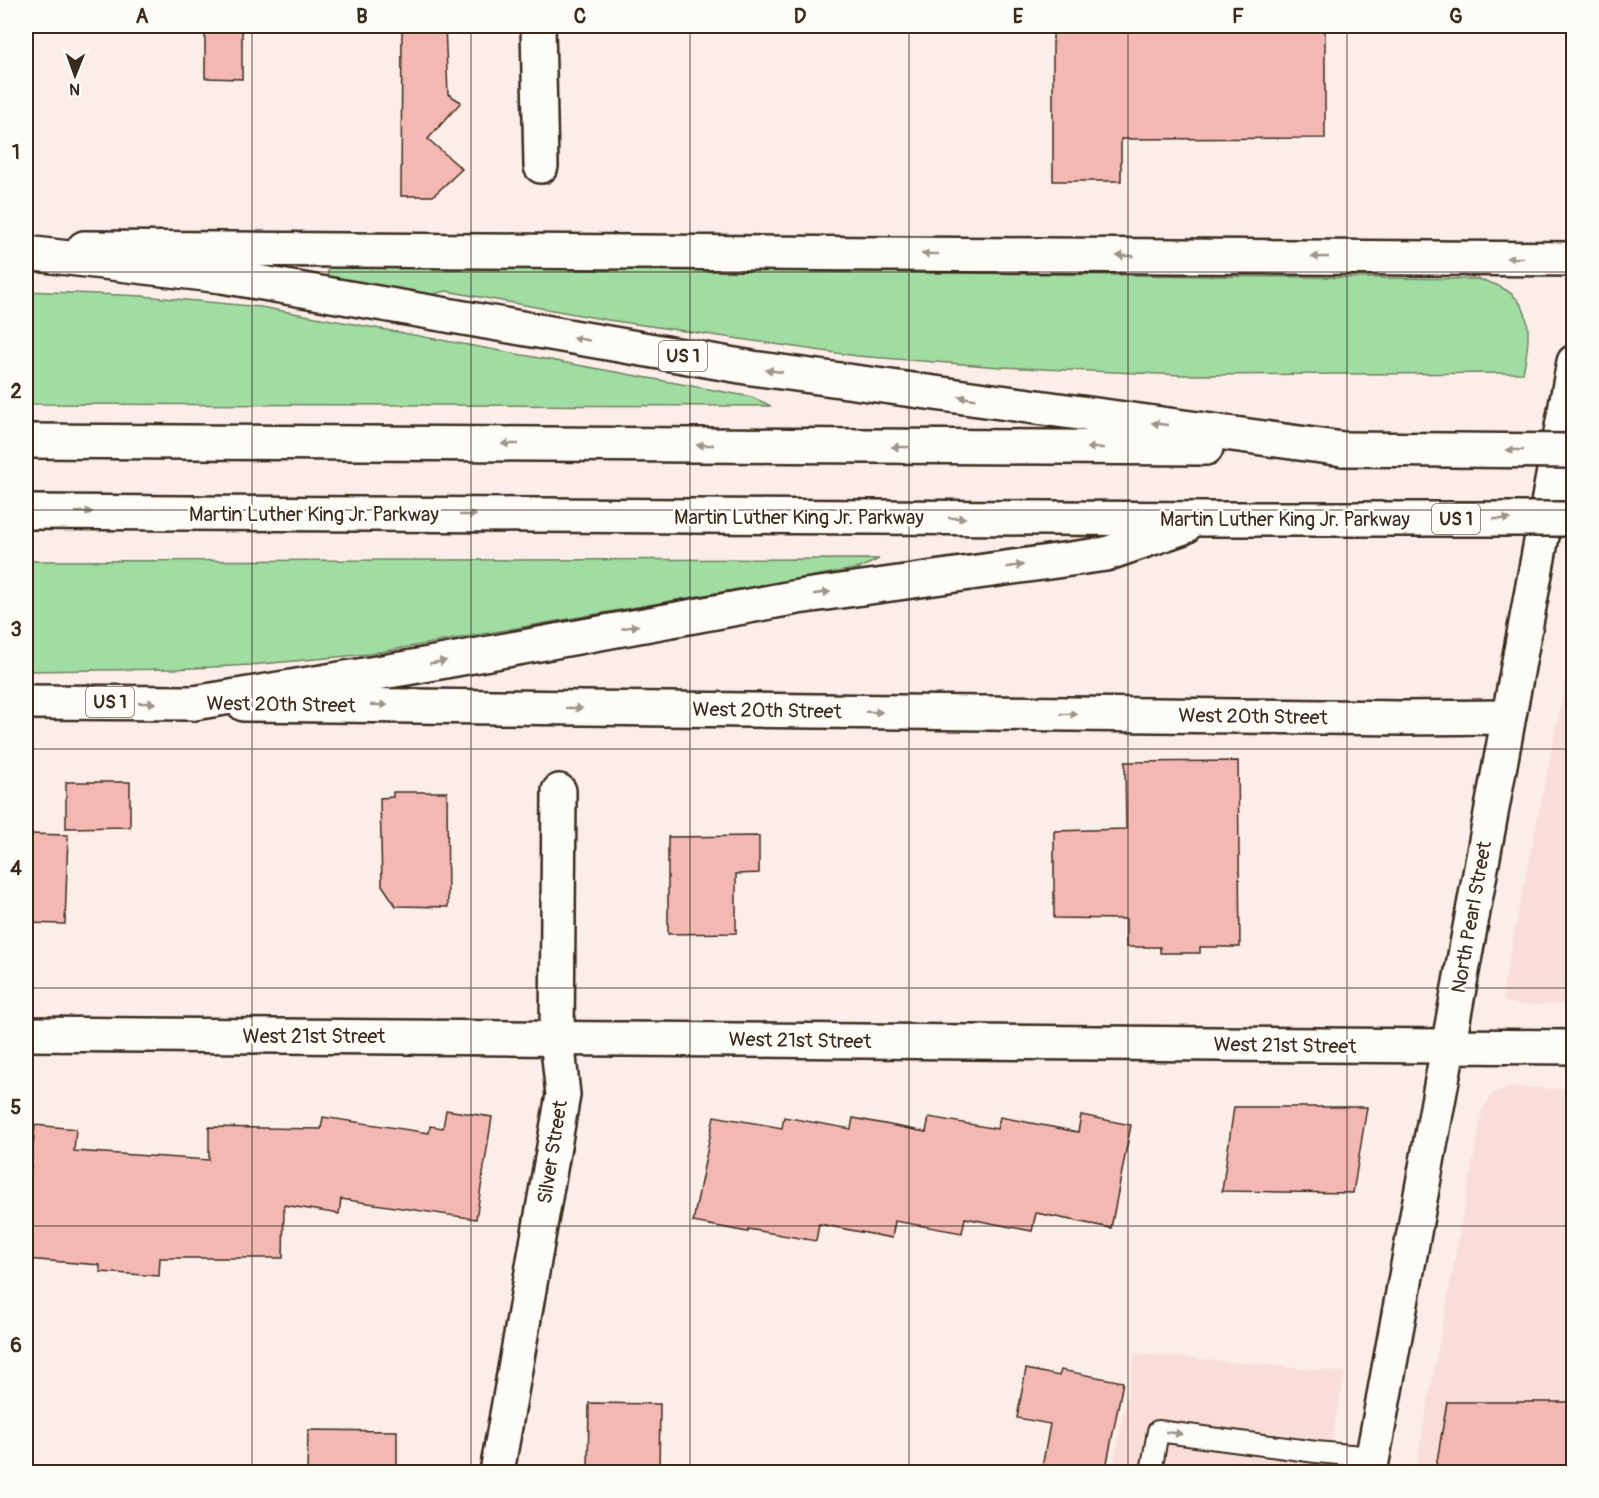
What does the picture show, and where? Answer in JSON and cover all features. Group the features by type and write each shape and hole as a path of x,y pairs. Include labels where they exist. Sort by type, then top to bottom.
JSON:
{"main road":[{"path":"538,26 541,166"},
{"path":"26,248 1574,259"},
{"name":"US 1","path":"26,253 222,276 796,374 1343,449 1574,451"},
{"name":"North Pearl Street","path":"1372,1465 1446,1047 1574,362"},
{"path":"26,441 1343,449"},
{"name":"Martin Luther King Jr. Parkway","path":"26,512 1574,519"},
{"path":"194,703 407,668 798,597 1106,554 1207,519"},
{"name":"West 20th Street","path":"26,702 1403,718 1508,717"},
{"name":"Silver Street","path":"497,1473 562,1095 556,1038 560,791"},
{"name":"West 21st Street","path":"26,1034 1574,1047"}],"lane":[{"path":"1151,1473 1158,1431 1316,1452 1372,1465"}],"shaded area":[{"path":"1567,673 1574,673 1573,1004 1518,1005 1504,1001 1503,988"},
{"path":"1509,1087 1573,1089 1573,1472 1415,1472 1482,1112 1492,1094"},
{"path":"1135,1353 1345,1372 1326,1472 1112,1472"}],"green space":[{"path":"333,266 1477,279 1509,292 1519,301 1528,325 1528,340 1523,373 1183,375 1000,367 857,356 608,320 446,291 421,297 332,281 328,277 328,268"},
{"path":"26,291 143,296 261,307 752,397 771,406 26,404"},
{"path":"879,559 860,568 369,654 251,665 175,669 26,671 26,561"}],"building":[{"path":"205,26 242,26 242,79 205,78"},
{"path":"402,26 445,26 448,94 461,102 428,139 462,169 433,196 401,196"},
{"path":"1053,26 1325,26 1325,138 1121,139 1121,181 1053,181"},
{"path":"1238,761 1240,947 1200,947 1200,953 1160,953 1160,947 1126,947 1126,919 1054,918 1054,831 1126,829 1125,762"},
{"path":"66,782 130,782 130,827 66,828"},
{"path":"393,792 447,792 448,907 396,906 382,885 380,798 393,797"},
{"path":"26,834 68,835 65,924 26,923"},
{"path":"759,836 759,873 736,874 736,933 668,934 668,837"},
{"path":"1234,1107 1367,1107 1353,1193 1222,1191"},
{"path":"446,1110 492,1117 476,1219 341,1199 339,1214 284,1205 283,1258 160,1258 159,1276 100,1272 100,1265 26,1259 26,1225 35,1125 76,1129 74,1151 209,1160 209,1127 321,1129 323,1117 429,1133 430,1126 443,1128"},
{"path":"1081,1115 1131,1125 1111,1228 1036,1213 1032,1231 965,1218 962,1233 895,1221 892,1238 819,1224 816,1241 693,1222 714,1116 782,1128 784,1117 851,1129 853,1118 926,1132 929,1117 997,1129 1000,1117 1078,1132"},
{"path":"1026,1369 1059,1376 1061,1370 1123,1382 1105,1473 1041,1473 1050,1424 1017,1418"},
{"path":"1447,1402 1568,1402 1568,1473 1435,1473"},
{"path":"589,1403 660,1404 659,1473 588,1473"},
{"path":"308,1430 397,1431 397,1469 385,1468 385,1473 307,1473"}]}
